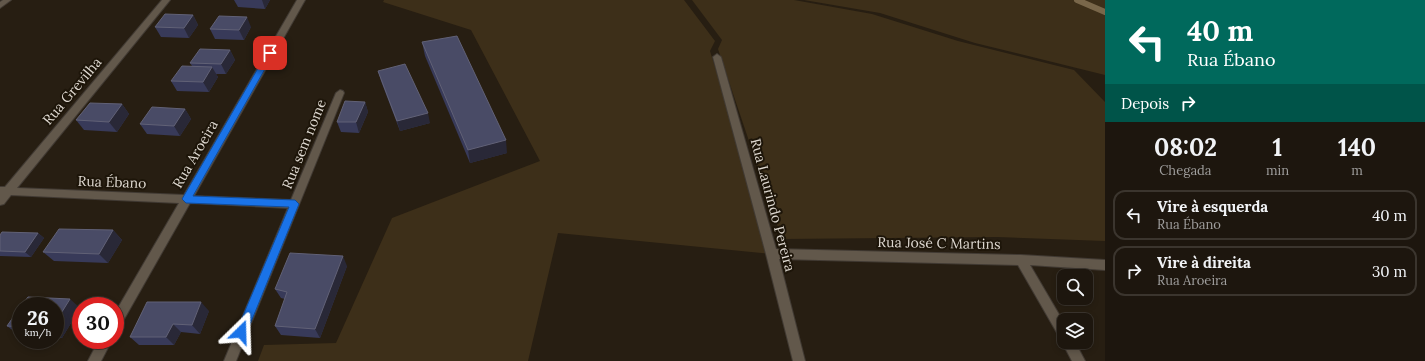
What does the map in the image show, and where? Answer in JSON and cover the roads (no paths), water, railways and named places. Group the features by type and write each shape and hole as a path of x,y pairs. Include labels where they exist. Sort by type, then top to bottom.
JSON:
{"street":[{"path":"0,6 7,0"},
{"name":"Rua Grevilha","path":"0,201 4,192 166,0"},
{"name":"Rua Aroeira","path":"124,308 301,0"},
{"name":"Rua Laurindo Pereira","path":"717,57 772,254 799,361"},
{"name":"Rua sem nome","path":"230,361 340,93"},
{"name":"Rua Ébano","path":"4,192 295,204"},
{"name":"Rua José C Martins","path":"772,254 1021,260 1105,265"},
{"path":"1021,260 1057,322"},
{"path":"94,361 101,349"},
{"path":"1072,349 1080,361"}],"waterway":[{"path":"1077,0 1105,12"}]}
